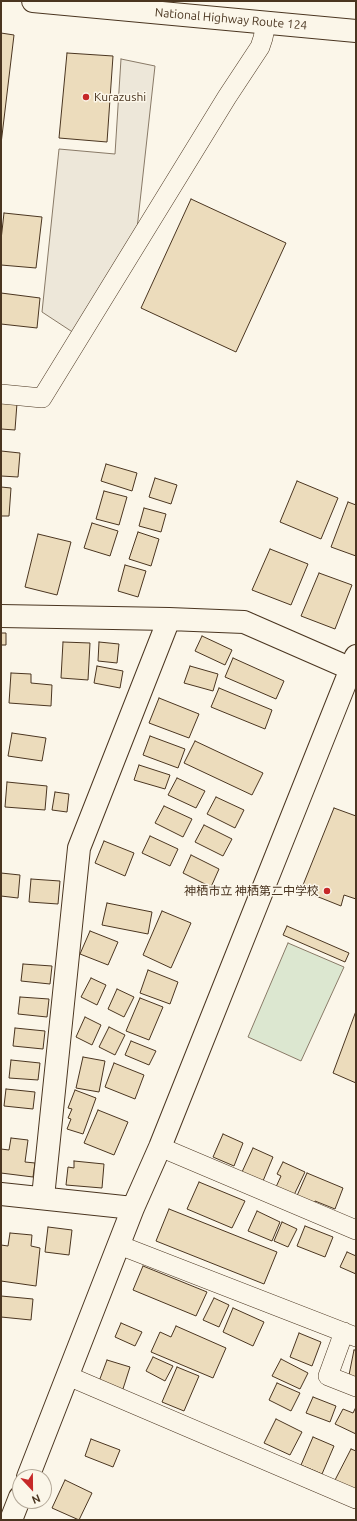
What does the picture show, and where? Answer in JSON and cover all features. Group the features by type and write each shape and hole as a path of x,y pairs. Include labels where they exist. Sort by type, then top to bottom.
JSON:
{"main road":[{"name":"National Highway Route 124","path":"33,1 149,6 266,23 356,31"},
{"path":"1,616 244,622 354,666 160,1146 133,1208 31,1469"},
{"path":"44,1197 79,848 169,619"},
{"path":"1,1194 44,1197 133,1208"},
{"path":"11,1520 15,1509"}],"street":[{"path":"1,394 42,398 227,97 260,47 266,23"},
{"path":"160,1146 356,1230"},
{"path":"119,1245 350,1335 328,1376 356,1388"},
{"path":"68,1376 356,1499"}],"green space":[{"path":"288,943 344,967 301,1061 248,1037"}],"shaded area":[{"path":"121,59 155,66 136,238 74,333 42,312 59,149 115,154"}],"building":[{"path":"1,33 14,35 1,144"},
{"name":"Kurazushi","path":"67,53 113,56 107,142 59,138"},
{"path":"191,199 286,243 236,352 141,308"},
{"path":"4,213 42,217 36,268 1,265 1,240"},
{"path":"1,293 40,298 37,328 1,324"},
{"path":"1,401 17,403 15,430 1,429"},
{"path":"1,451 20,453 18,477 1,476"},
{"path":"106,464 137,473 132,491 101,481"},
{"path":"155,478 177,485 171,504 149,497"},
{"path":"297,481 338,498 321,539 280,522"},
{"path":"1,487 11,488 9,516 1,516"},
{"path":"104,491 127,497 119,525 96,519"},
{"path":"348,502 356,505 356,556 331,547"},
{"path":"144,508 166,514 161,532 139,526"},
{"path":"92,523 118,531 110,556 84,548"},
{"path":"138,532 159,539 151,566 129,559"},
{"path":"38,534 71,542 57,595 25,587"},
{"path":"270,549 308,564 291,605 252,590"},
{"path":"125,565 146,571 138,597 118,591"},
{"path":"319,573 352,585 335,629 301,616"},
{"path":"1,633 6,633 6,645 1,645"},
{"path":"202,636 232,650 225,665 195,651"},
{"path":"63,642 90,643 88,680 61,678"},
{"path":"99,642 119,644 117,663 98,661"},
{"path":"233,658 284,681 276,699 225,677"},
{"path":"97,666 123,671 120,688 94,683"},
{"path":"190,666 218,674 213,691 184,683"},
{"path":"11,673 31,674 31,683 52,685 51,706 9,703"},
{"path":"219,688 272,710 265,729 211,707"},
{"path":"159,698 199,714 189,738 149,723"},
{"path":"12,733 46,738 42,761 8,756"},
{"path":"150,736 185,749 178,768 143,755"},
{"path":"195,741 263,773 252,795 184,763"},
{"path":"139,765 170,775 165,789 134,780"},
{"path":"177,778 205,791 196,808 168,795"},
{"path":"7,782 47,786 45,810 5,807"},
{"path":"55,792 69,794 67,812 52,810"},
{"path":"216,797 244,810 235,828 207,814"},
{"path":"164,806 192,819 183,837 155,823"},
{"path":"334,808 356,816 356,899 344,895 341,906 301,890"},
{"path":"204,825 232,839 223,856 195,842"},
{"path":"150,836 178,849 170,866 142,853"},
{"path":"104,841 134,853 125,876 95,863"},
{"path":"191,855 219,869 211,887 183,873"},
{"path":"1,873 20,875 18,898 1,896"},
{"path":"31,879 60,881 58,904 29,902"},
{"path":"107,903 152,912 148,934 102,925"},
{"path":"162,911 191,923 171,968 143,955"},
{"path":"287,926 349,953 345,962 283,935"},
{"path":"90,931 118,942 108,965 80,954"},
{"path":"23,964 52,966 50,984 21,981"},
{"path":"148,970 178,982 170,1004 140,993"},
{"path":"91,978 106,985 97,1005 81,997"},
{"path":"117,989 134,997 124,1017 108,1009"},
{"path":"20,997 49,999 47,1017 18,1014"},
{"path":"140,998 163,1007 149,1040 126,1031"},
{"path":"356,1011 356,1083 333,1073"},
{"path":"85,1017 101,1025 92,1045 76,1037"},
{"path":"109,1027 125,1035 115,1055 99,1047"},
{"path":"15,1028 45,1031 43,1049 13,1046"},
{"path":"131,1041 156,1051 149,1065 125,1055"},
{"path":"83,1057 105,1061 99,1092 76,1088"},
{"path":"11,1060 40,1063 38,1080 9,1078"},
{"path":"114,1063 144,1075 135,1099 105,1087"},
{"path":"6,1089 35,1092 33,1109 4,1106"},
{"path":"75,1090 96,1098 83,1134 67,1129 71,1119 68,1118 72,1109 68,1108"},
{"path":"98,1110 128,1122 114,1155 84,1143"},
{"path":"223,1134 243,1143 234,1166 213,1157"},
{"path":"11,1138 28,1140 25,1162 35,1163 33,1177 1,1173 1,1149 9,1150"},
{"path":"253,1148 273,1157 263,1181 242,1172"},
{"path":"74,1161 104,1164 102,1188 66,1185 68,1167 74,1168"},
{"path":"283,1162 305,1172 294,1195 276,1187 281,1176 277,1174"},
{"path":"307,1173 343,1188 335,1209 315,1201 314,1205 296,1198"},
{"path":"199,1182 245,1201 232,1228 187,1209"},
{"path":"169,1209 277,1252 264,1284 156,1241"},
{"path":"257,1211 280,1222 272,1241 248,1231"},
{"path":"282,1222 297,1229 288,1247 274,1241"},
{"path":"305,1226 333,1237 325,1257 297,1246"},
{"path":"48,1227 72,1230 69,1255 45,1252"},
{"path":"10,1233 32,1235 31,1246 40,1248 36,1286 1,1281 1,1245 8,1246"},
{"path":"347,1252 356,1256 356,1274 340,1267"},
{"path":"143,1266 207,1292 196,1316 133,1290"},
{"path":"1,1296 33,1299 31,1320 1,1317"},
{"path":"214,1298 229,1305 219,1327 203,1320"},
{"path":"233,1308 264,1322 253,1346 223,1332"},
{"path":"121,1323 142,1332 135,1346 115,1337"},
{"path":"176,1326 226,1348 213,1378 151,1352 160,1332 171,1337"},
{"path":"299,1333 321,1342 312,1366 290,1357"},
{"path":"354,1350 356,1350 356,1381 348,1380"},
{"path":"153,1357 173,1366 165,1381 146,1371"},
{"path":"281,1359 308,1373 300,1389 272,1376"},
{"path":"107,1360 130,1367 122,1392 98,1384"},
{"path":"177,1367 199,1376 184,1411 162,1402"},
{"path":"277,1383 300,1393 291,1411 269,1400"},
{"path":"313,1397 336,1406 330,1422 306,1413"},
{"path":"356,1407 356,1434 335,1424 343,1409 353,1413"},
{"path":"276,1419 302,1432 290,1455 264,1443"},
{"path":"313,1437 334,1446 322,1474 301,1465"},
{"path":"91,1439 120,1450 113,1467 85,1456"},
{"path":"351,1449 356,1451 356,1494 334,1482"},
{"path":"65,1480 92,1493 79,1520 52,1508"}],"place":[{"name":"Kurazushi","path":"86,97"},
{"name":"神栖市立 神栖第二中学校","path":"327,891"}]}
